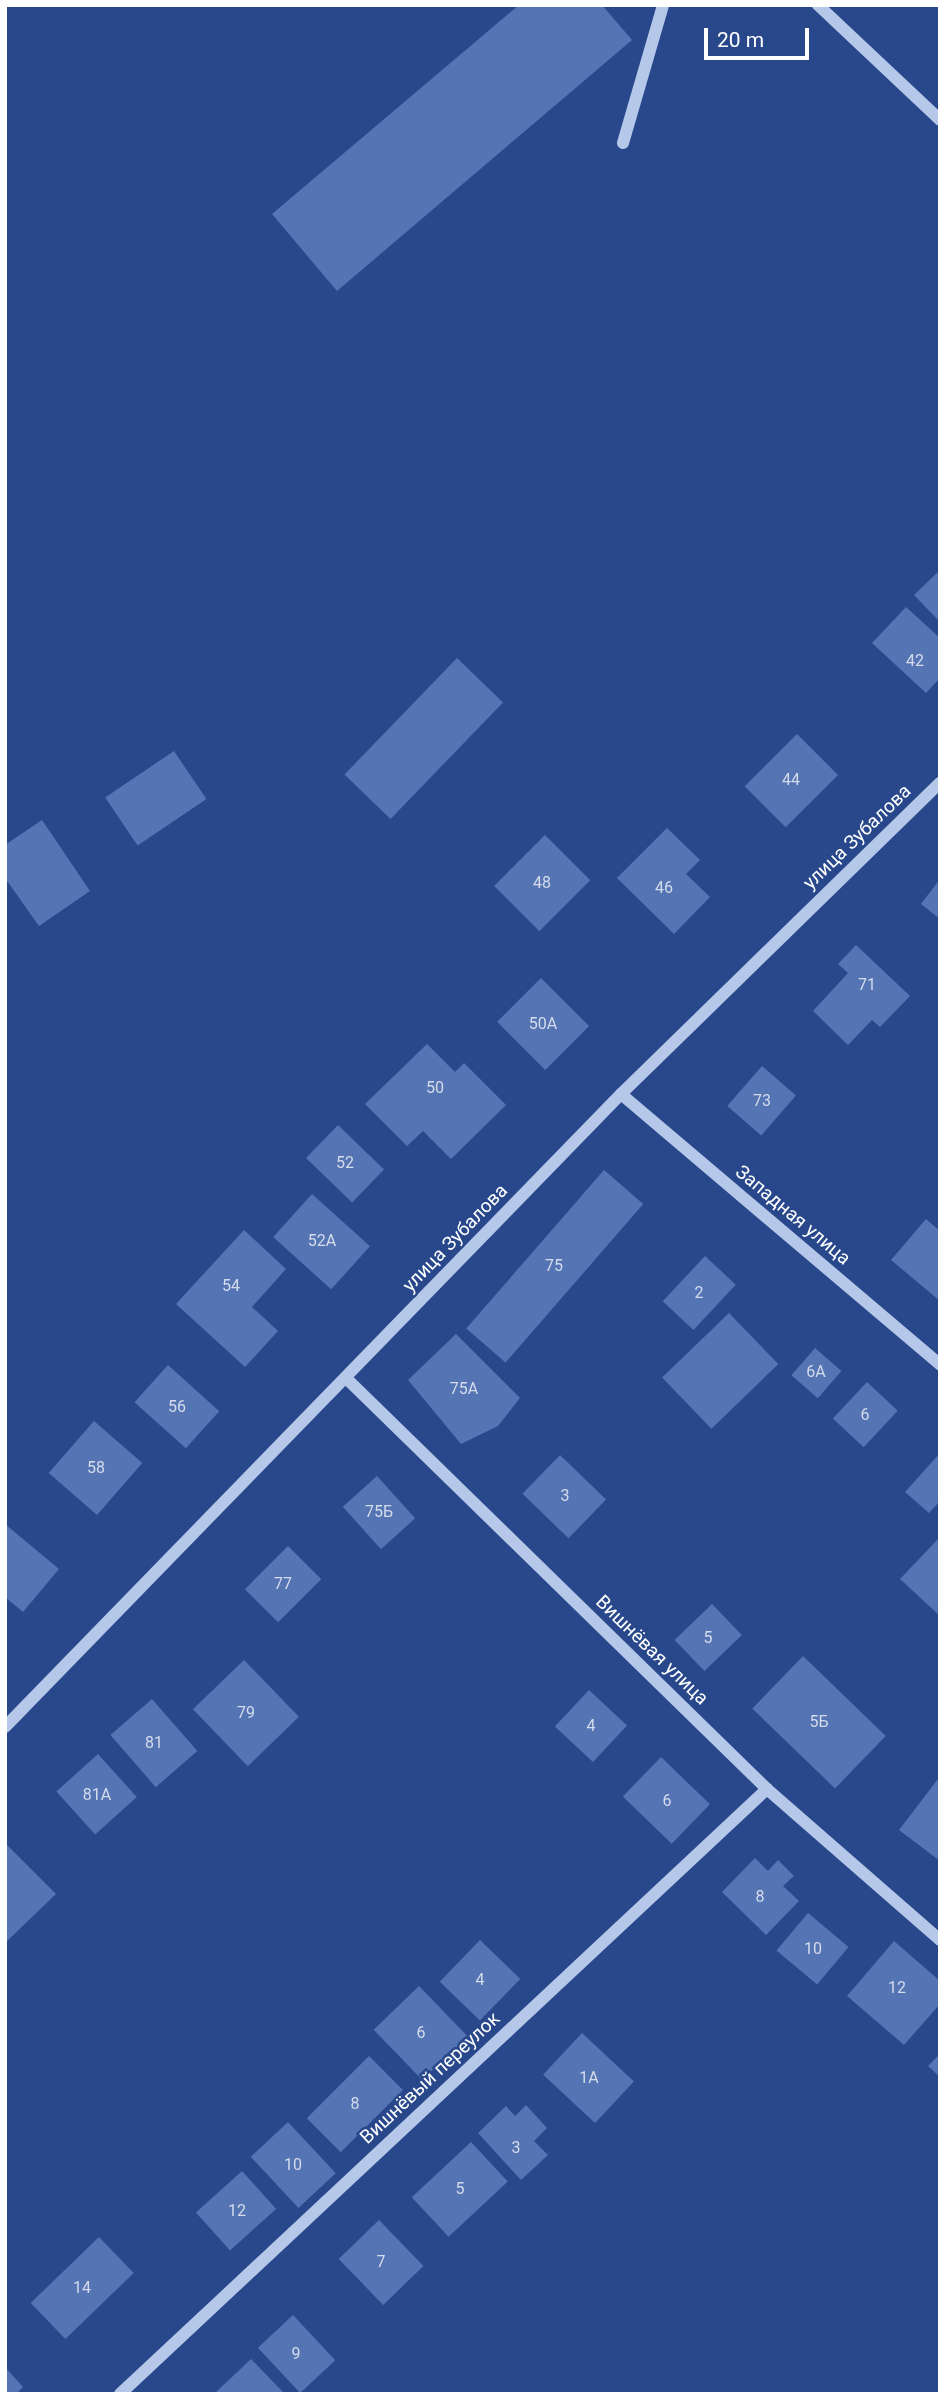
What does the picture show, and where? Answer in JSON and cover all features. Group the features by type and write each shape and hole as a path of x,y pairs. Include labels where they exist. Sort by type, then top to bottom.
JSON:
{"street":[{"path":"623,143 663,5"},
{"path":"818,5 940,120"},
{"name":"улица Зубалова","path":"5,1727 347,1379 621,1094 940,783"},
{"name":"Западная улица","path":"621,1094 940,1364"},
{"name":"Вишнёвая улица","path":"347,1379 767,1789 940,1940"},
{"name":"Вишнёвый переулок","path":"120,2394 767,1789"}],"building":[{"path":"519,5 602,5 632,40 337,291 272,214"},
{"path":"940,570 940,622 914,595"},
{"path":"906,607 940,638 940,678 926,693 872,643"},
{"path":"457,658 503,702 391,819 344,775"},
{"path":"797,734 838,775 786,827 745,786"},
{"path":"174,751 206,799 138,845 105,797"},
{"path":"42,820 90,891 39,926 5,878 5,845"},
{"path":"667,828 700,860 686,874 710,897 674,934 617,878"},
{"path":"545,835 590,880 539,931 494,886"},
{"path":"940,879 940,919 921,904"},
{"path":"856,945 910,996 880,1027 872,1020 848,1045 813,1011 848,973 838,964"},
{"path":"541,978 589,1026 545,1070 497,1022"},
{"path":"427,1044 455,1072 464,1063 506,1105 451,1159 423,1131 407,1146 365,1104"},
{"path":"762,1066 796,1096 761,1136 727,1106"},
{"path":"338,1125 384,1169 352,1203 306,1158"},
{"path":"604,1170 643,1204 505,1363 466,1328"},
{"path":"312,1194 370,1246 331,1289 273,1237"},
{"path":"926,1219 940,1231 940,1301 891,1260"},
{"path":"244,1230 286,1269 252,1307 278,1331 245,1367 176,1304"},
{"path":"705,1256 736,1285 693,1330 663,1301"},
{"path":"729,1313 778,1364 711,1429 662,1378"},
{"path":"456,1334 520,1398 498,1426 461,1444 408,1380"},
{"path":"815,1348 841,1371 818,1398 791,1375"},
{"path":"168,1365 219,1411 186,1448 135,1402"},
{"path":"867,1382 898,1411 864,1447 833,1419"},
{"path":"94,1421 142,1463 97,1515 49,1473"},
{"path":"940,1453 940,1501 929,1513 905,1492"},
{"path":"560,1455 606,1499 569,1538 522,1494"},
{"path":"377,1476 415,1518 381,1549 343,1507"},
{"path":"5,1524 59,1569 23,1612 5,1597"},
{"path":"940,1537 940,1616 900,1579"},
{"path":"288,1546 321,1579 278,1622 245,1589"},
{"path":"712,1604 742,1635 704,1671 675,1640"},
{"path":"803,1656 886,1736 835,1788 752,1709"},
{"path":"244,1660 299,1717 248,1766 193,1709"},
{"path":"589,1690 627,1725 593,1762 555,1727"},
{"path":"152,1699 197,1751 156,1787 110,1735"},
{"path":"98,1754 137,1797 95,1835 56,1791"},
{"path":"661,1757 710,1804 672,1844 623,1797"},
{"path":"938,1779 940,1781 940,1861 899,1830"},
{"path":"5,1843 56,1894 5,1943"},
{"path":"755,1858 768,1871 778,1860 794,1876 783,1886 799,1901 766,1935 722,1892"},
{"path":"808,1913 849,1947 817,1985 777,1951"},
{"path":"480,1940 520,1979 480,2021 440,1982"},
{"path":"894,1941 940,1981 940,2004 904,2045 847,1996"},
{"path":"419,1986 468,2036 422,2080 374,2030"},
{"path":"582,2033 634,2081 595,2123 543,2075"},
{"path":"940,2054 940,2077 928,2066"},
{"path":"369,2056 403,2090 341,2152 307,2118"},
{"path":"526,2105 547,2128 534,2141 548,2155 521,2180 478,2133 506,2106 515,2116"},
{"path":"288,2122 336,2173 298,2208 251,2157"},
{"path":"471,2142 508,2181 449,2237 412,2197"},
{"path":"242,2171 276,2209 230,2250 196,2212"},
{"path":"379,2220 423,2266 383,2305 339,2259"},
{"path":"99,2237 134,2273 65,2339 31,2303"},
{"path":"293,2315 335,2360 300,2393 258,2348"},
{"path":"251,2359 283,2392 214,2394"},
{"path":"5,2367 23,2387 16,2394 5,2394"}]}
